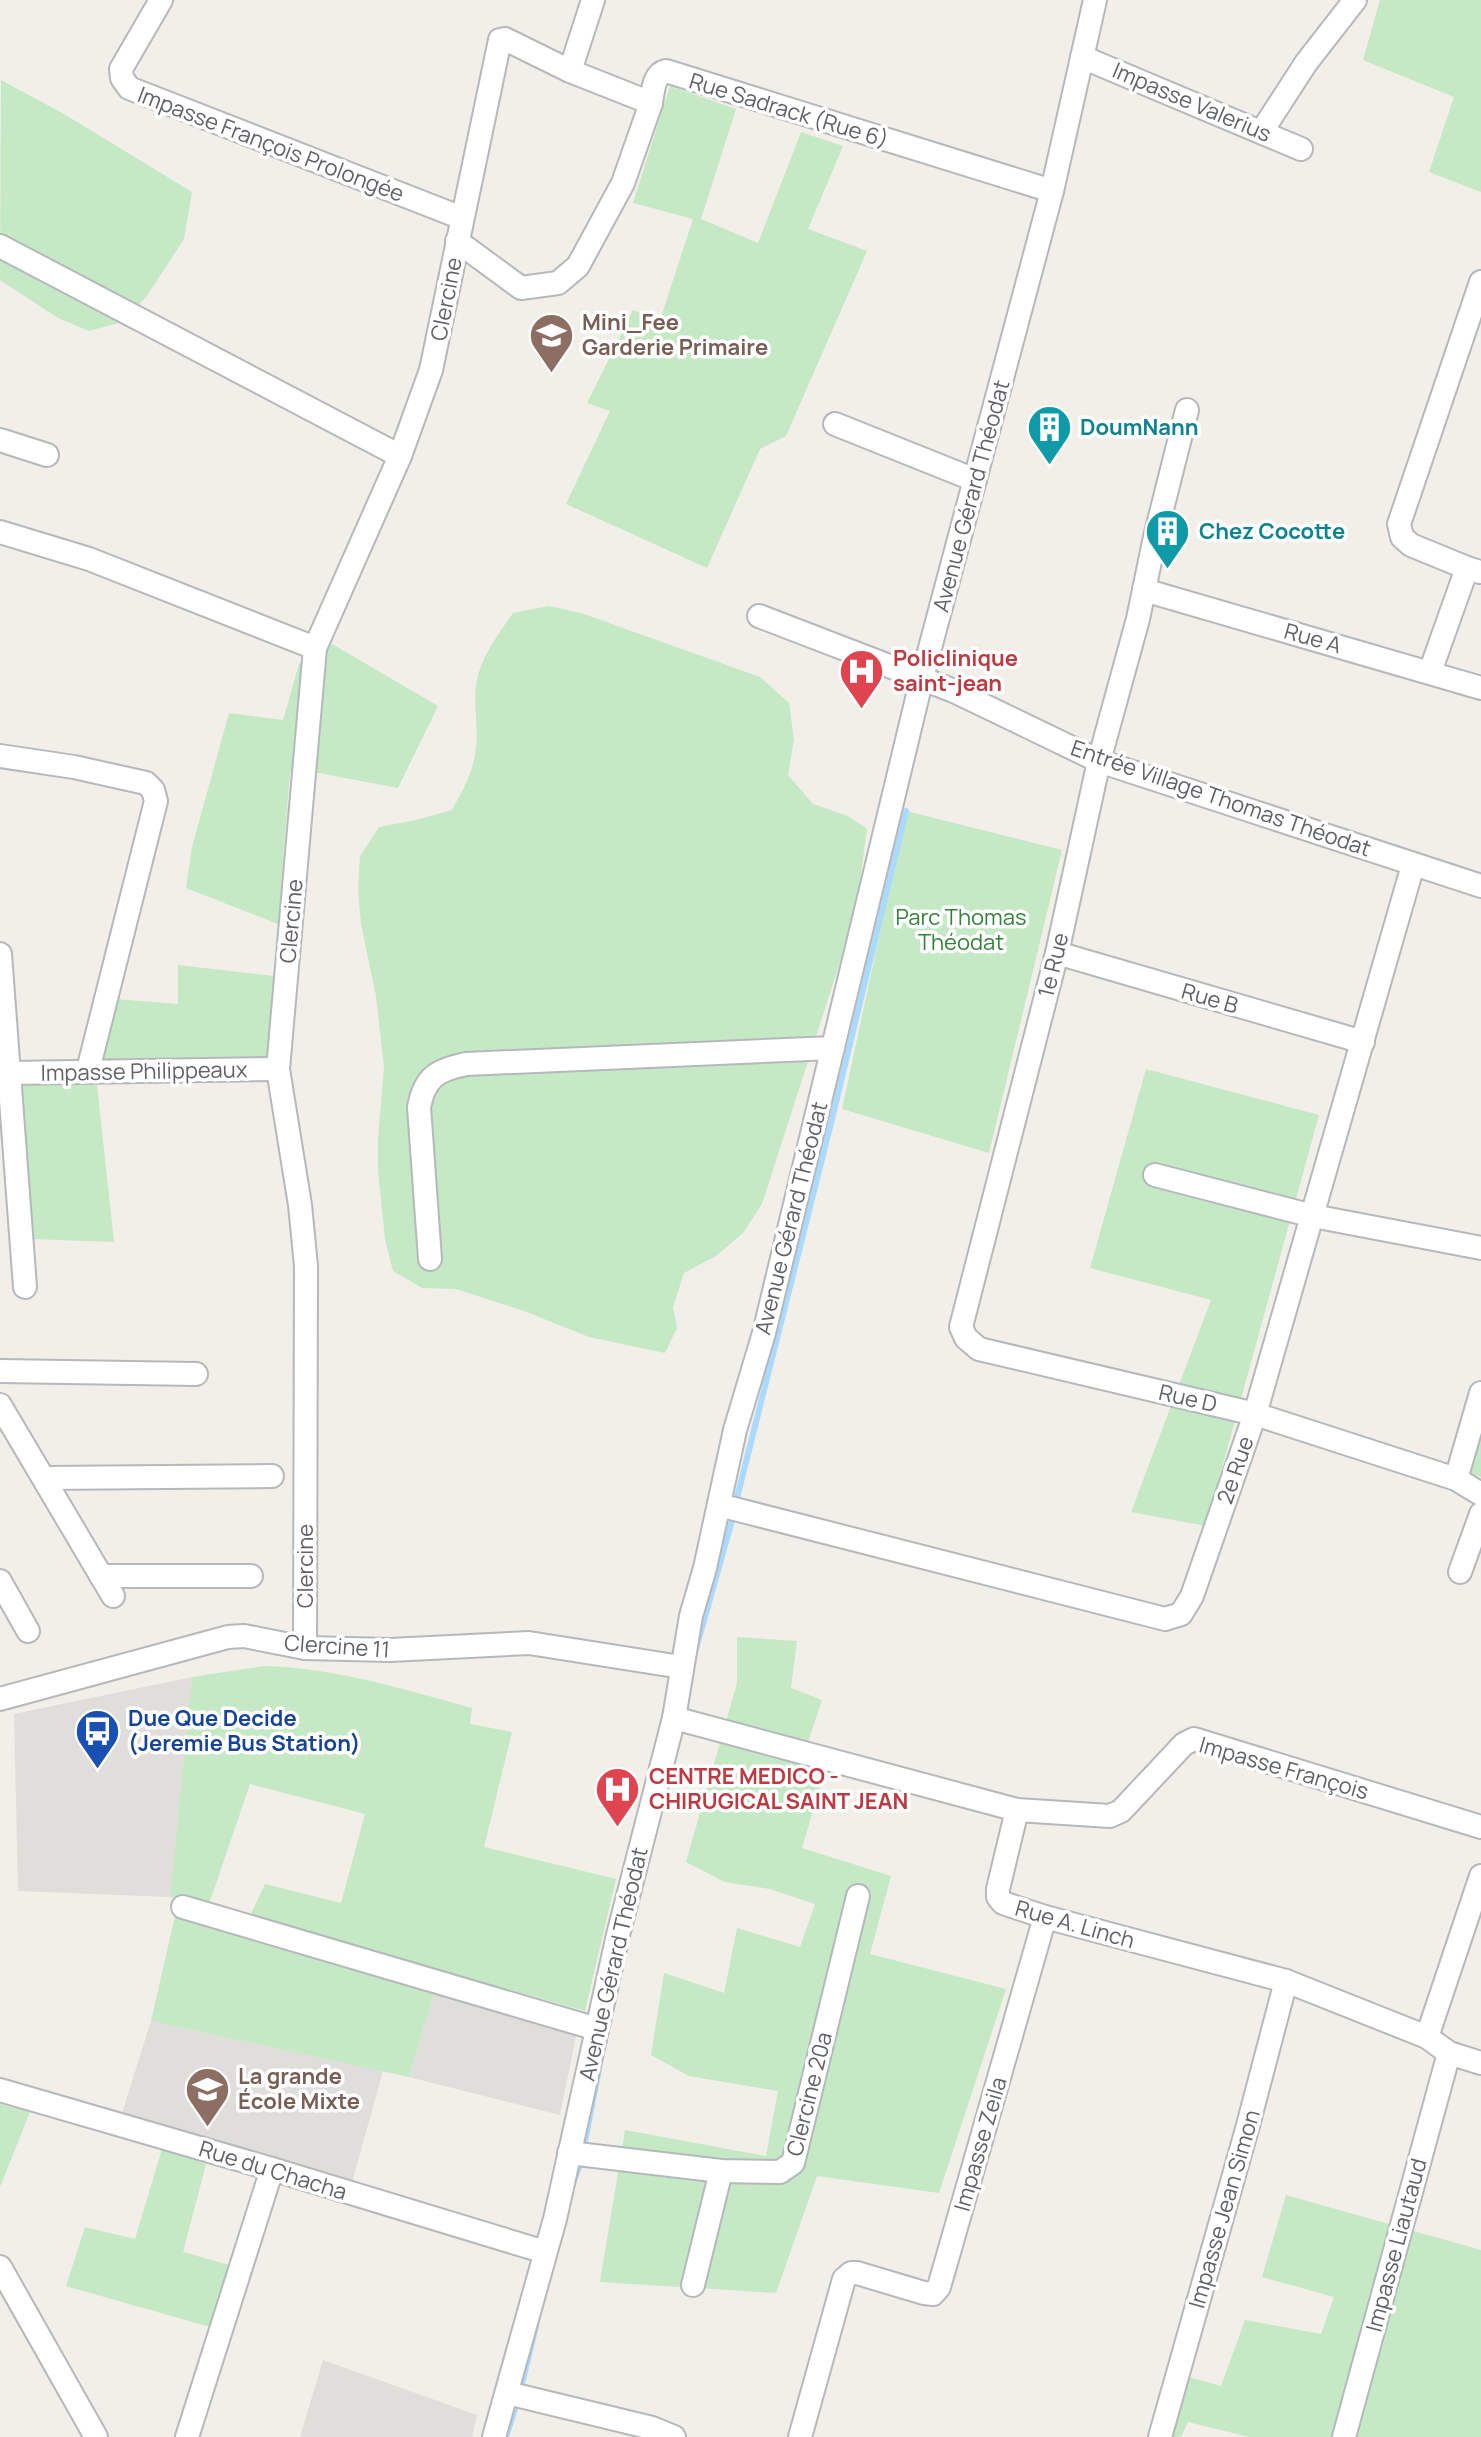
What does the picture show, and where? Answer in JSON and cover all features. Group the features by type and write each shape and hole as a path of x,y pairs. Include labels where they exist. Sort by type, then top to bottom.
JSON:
{"street":[{"name":"Impasse François Prolongée","path":"161,0 121,69 122,78 129,88 460,230"},
{"path":"570,71 593,0"},
{"name":"Avenue Gérard Théodat","path":"494,2437 516,2396 545,2252 645,1823 678,1719 681,1667 691,1616 705,1568 735,1430 764,1333 922,678 1052,191 1095,0"},
{"path":"1262,131 1306,63 1355,0"},
{"path":"505,39 570,71 651,103 618,194 578,266 558,283 521,288 460,230 500,40 505,39"},
{"name":"Impasse Valerius","path":"1082,57 1301,149"},
{"name":"Rue Sadrack (Rue 6)","path":"651,103 656,78 666,71 1052,191"},
{"name":"Clercine","path":"305,1648 306,1266 300,1205 278,1069 315,648 400,456 431,370 460,230"},
{"path":"0,246 400,456"},
{"path":"1430,672 1474,570 1411,545 1402,537 1399,524 1481,282"},
{"name":"1e Rue","path":"966,1338 961,1327 1057,953 1099,761 1187,410"},
{"path":"835,424 975,480"},
{"path":"0,440 47,455"},
{"path":"0,532 89,559 315,648"},
{"name":"Rue A","path":"1144,590 1481,688"},
{"name":"Entrée Village Thomas Théodat","path":"759,616 954,691 1099,761 1481,886"},
{"path":"0,756 74,767 146,783 153,790 156,801 88,1070"},
{"name":"2e Rue","path":"719,1505 1165,1619 1181,1614 1192,1596 1255,1414 1413,865"},
{"name":"Rue B","path":"1057,953 1363,1042"},
{"path":"0,954 25,1287"},
{"path":"430,1259 419,1107 422,1090 433,1076 446,1068 466,1064 833,1048"},
{"name":"Impasse Philippeaux","path":"10,1073 278,1069"},
{"path":"1155,1175 1313,1216 1481,1248"},
{"name":"Rue D","path":"966,1338 979,1349 1255,1414 1456,1479 1481,1494"},
{"path":"0,1371 196,1374"},
{"path":"1456,1479 1481,1393"},
{"path":"0,1405 113,1596"},
{"path":"44,1478 272,1476"},
{"path":"1460,1572 1481,1514"},
{"path":"101,1576 251,1576"},
{"path":"0,1581 28,1631"},
{"name":"Clercine 11","path":"0,1699 228,1637 244,1636 305,1648 390,1650 529,1643 681,1667"},
{"path":"678,1719 1017,1810"},
{"name":"Impasse François","path":"1017,1810 1110,1816 1121,1811 1184,1744 1194,1739 1481,1827"},
{"name":"Rue A. Linch","path":"1017,1810 998,1889 998,1897 1003,1903 1286,1981 1427,2037 1449,2053 1481,2063"},
{"path":"1427,2037 1481,1876"},
{"name":"Clercine 20a","path":"569,2153 721,2171 780,2172 793,2163 858,1896"},
{"path":"183,1907 597,2029"},
{"name":"Impasse Zeila","path":"800,2437 844,2279 851,2273 857,2273 933,2294 939,2287 1045,1917"},
{"name":"Impasse Jean Simon","path":"1160,2437 1286,1981"},
{"name":"Impasse Liautaud","path":"1344,2437 1449,2053"},
{"name":"Rue du Chacha","path":"0,2090 545,2252"},
{"path":"187,2437 272,2169"},
{"path":"693,2285 721,2171"},
{"path":"0,2267 96,2437"},
{"path":"516,2396 652,2428 674,2437"}],"shaded area":[{"path":"192,1677 170,1897 18,1891 14,1714"},
{"path":"435,1989 577,2031 560,2115 409,2077"},
{"path":"151,2021 383,2071 351,2186 121,2116"},
{"path":"323,2360 477,2415 472,2437 300,2437"}],"green space":[{"path":"1380,0 1481,0 1481,192 1429,172 1454,97 1363,60"},
{"path":"1,80 64,114 192,192 184,239 146,297 122,322 89,331 58,318 0,280"},
{"path":"670,86 736,109 701,219 758,243 801,132 843,146 808,229 867,251 786,436 760,449 707,568 566,504 610,411 587,403 633,310 660,320 693,219 633,203"},
{"path":"549,606 584,614 760,677 789,703 794,740 788,775 813,804 848,816 867,829 859,889 840,962 762,1204 743,1233 716,1256 684,1273 673,1307 677,1328 665,1353 589,1337 456,1289 422,1288 393,1271 385,1239 378,1170 384,1067 376,996 361,924 358,890 360,856 379,827 452,810 475,756 476,690 485,656 513,613"},
{"path":"332,644 438,706 398,788 319,773 290,772 278,924 186,888 192,847 229,713 283,720 299,664"},
{"name":"Parc Thomas Théodat","path":"906,811 1062,850 989,1153 842,1109"},
{"path":"178,965 283,977 266,1061 102,1063 115,999 178,1004"},
{"path":"1146,1069 1319,1115 1206,1526 1131,1512 1211,1300 1090,1268"},
{"path":"96,1076 114,1242 31,1239 20,1083"},
{"path":"1481,1433 1481,1477 1470,1473"},
{"path":"737,1637 797,1641 791,1688 822,1700 796,1778 821,1784 802,1848 891,1876 870,1954 1006,1989 939,2193 817,2176 776,2293 600,2282 625,2130 766,2156 778,2091 689,2076 651,2055 664,1973 724,1993 737,1928 800,1947 815,1904 770,1889 725,1882 686,1862 737,1683"},
{"path":"264,1666 343,1675 421,1694 472,1708 470,1724 512,1732 484,1847 616,1879 585,2011 250,1916 265,1884 341,1903 365,1814 250,1784 209,1904 170,1897 192,1677"},
{"path":"175,1916 435,1989 409,2077 151,2021"},
{"path":"0,2104 30,2112 0,2187"},
{"path":"162,2149 206,2164 183,2252 229,2265 210,2327 66,2286 85,2227 135,2239"},
{"path":"1286,2195 1481,2250 1481,2437 1249,2437 1188,2422 1181,2437 1148,2437 1170,2372 1221,2386 1245,2320 1321,2334 1334,2297 1262,2277"}],"waterway":[{"path":"736,1502 906,811"},
{"path":"696,1649 733,1517"},
{"path":"584,2147 599,2069"},
{"path":"573,2183 579,2167"},
{"path":"520,2392 536,2326"},
{"path":"506,2437 516,2406"}],"place":[{"name":"Mini_Fee Garderie Primaire","path":"551,374"},
{"name":"DoumNann","path":"1049,466"},
{"name":"Chez Cocotte","path":"1168,570"},
{"name":"Policlinique saint-jean","path":"862,710"},
{"name":"Due Que Decide (Jeremie Bus Station)","path":"97,1770"},
{"name":"CENTRE MEDICO - CHIRUGICAL SAINT JEAN","path":"618,1828"},
{"name":"La grande École Mixte","path":"207,2128"}]}
